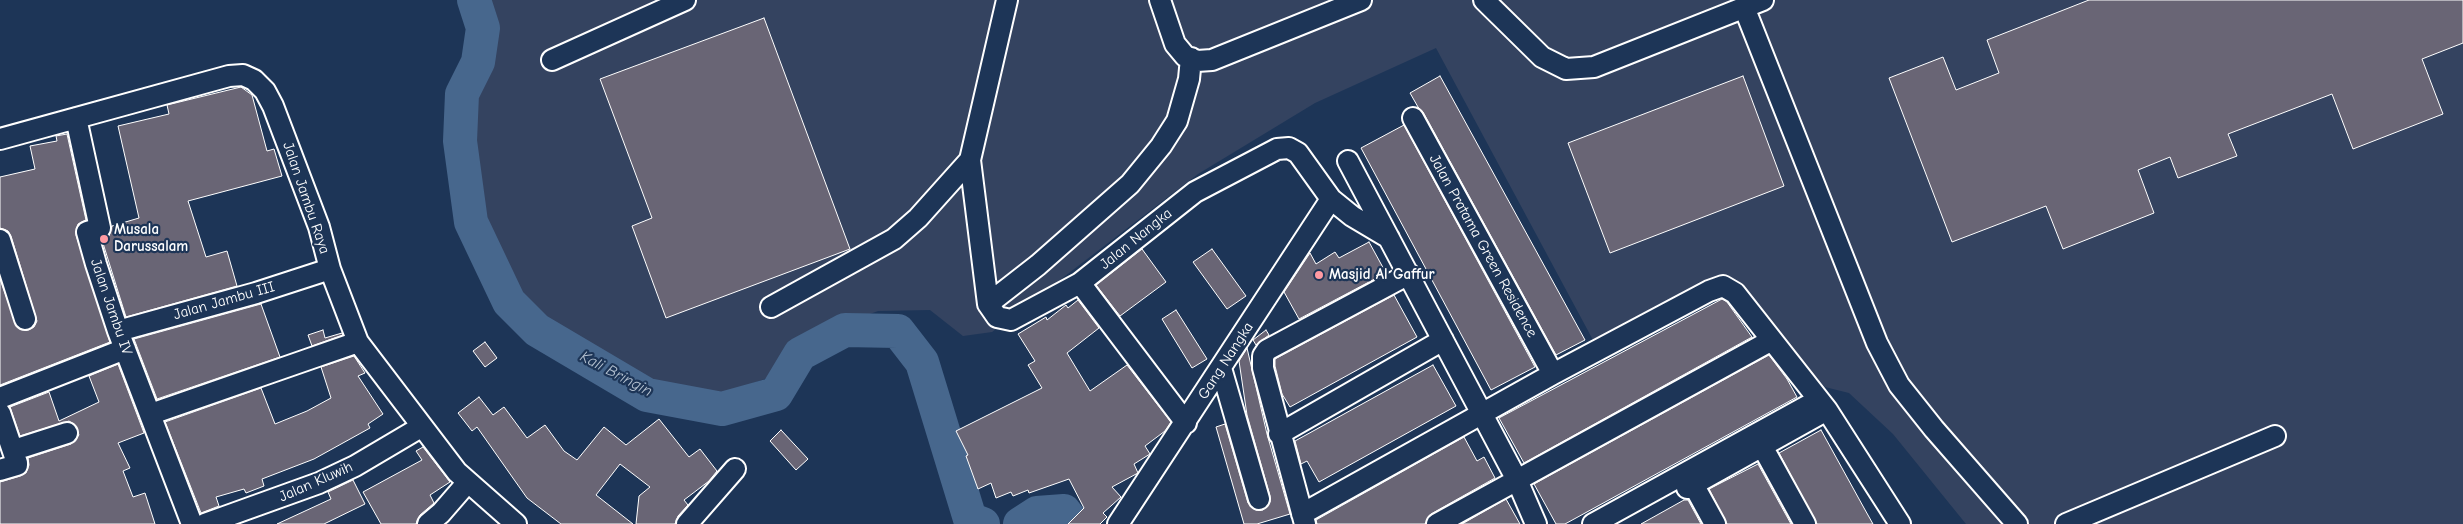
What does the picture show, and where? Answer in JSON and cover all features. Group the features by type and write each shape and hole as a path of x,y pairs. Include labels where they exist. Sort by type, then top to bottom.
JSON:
{"street":[{"path":"552,60 685,0"},
{"path":"988,304 970,160 1006,0"},
{"path":"1160,0 1175,44 1185,56 1197,61 1212,60 1360,0"},
{"path":"1484,0 1542,57 1566,69 1594,67 1753,4 1877,344 1899,385 1934,430 2017,524"},
{"path":"988,304 1052,252 1130,184 1161,146 1177,121 1189,79 1190,58"},
{"name":"Jalan Jambu Raya","path":"0,139 229,76 243,75 254,80 265,91 273,106 319,227 330,269 358,342 421,427 467,483 516,524"},
{"name":"Jalan Jambu IV","path":"76,118 100,228 87,232 121,340 192,524"},
{"name":"Jalan Pratama Green Residence","path":"1413,118 1552,374"},
{"name":"Jalan Nangka","path":"988,304 997,317 1010,320 1080,283 1195,192 1277,149 1288,148 1298,154 1331,199 1352,216 1389,238"},
{"path":"771,307 894,239 918,218 970,160"},
{"path":"1348,161 1517,480 1536,524"},
{"name":"Gang Nangka","path":"1119,523 1331,199"},
{"path":"0,240 25,319"},
{"name":"Jalan Jambu III","path":"0,398 121,340 330,269"},
{"path":"1409,274 1267,350 1264,356 1262,368 1303,519 1482,413 1552,374 1709,291 1723,286 1735,293 1822,405 1900,524"},
{"path":"1080,283 1186,423"},
{"path":"1280,434 1443,340"},
{"path":"1437,524 1772,340"},
{"path":"151,414 358,342"},
{"path":"1221,368 1259,499"},
{"path":"1626,523 1762,446 1822,405"},
{"path":"1593,524 1822,405"},
{"path":"0,413 14,450 17,464 0,470"},
{"name":"Jalan Kluwih","path":"205,524 319,483 355,466 421,427"},
{"path":"14,450 67,433"},
{"path":"2066,524 2275,436"},
{"path":"1762,446 1805,524"},
{"path":"688,524 735,469"},
{"path":"428,524 442,513 467,483"},
{"path":"1693,484 1715,524"}],"shaded area":[{"path":"479,0 2463,0 2463,524 1966,524 1893,434 1849,393 1825,387 1720,275 1593,340 1436,48 1315,103 1198,174 992,332 963,336 930,310 878,311 838,326 800,348 776,375 725,393 660,386 541,318 507,272 479,214 471,146 470,94 493,19"}],"building":[{"path":"2089,0 2463,0 2463,43 2422,59 2443,114 2353,149 2332,94 2228,134 2237,156 2178,178 2170,157 2138,170 2154,213 2063,249 2046,206 1952,242 1889,78 1943,57 1956,90 1999,73 1987,40"},
{"path":"764,18 850,249 666,318 632,226 652,218 600,79"},
{"path":"1440,76 1585,340 1556,355 1423,112 1410,93"},
{"path":"1743,76 1784,186 1610,253 1568,143"},
{"path":"241,87 252,95 267,151 274,149 282,176 188,201 206,257 227,251 237,286 126,317 102,240 109,236 112,226 139,218 118,126 169,114 167,105"},
{"path":"1404,125 1535,367 1491,390 1361,148"},
{"path":"67,134 86,220 78,224 76,235 110,342 0,385 0,279 17,327 28,330 34,327 37,321 11,236 8,231 0,228 0,177 35,169 30,146 57,141 56,136"},
{"name":"Masjid Al Gaffur","path":"1369,242 1386,273 1299,319 1284,292 1310,253 1316,264 1335,252 1339,258"},
{"path":"1142,249 1166,282 1120,316 1096,285"},
{"path":"1212,249 1246,296 1227,309 1193,262"},
{"path":"1394,295 1417,337 1290,407 1282,394 1275,359"},
{"path":"1722,299 1727,302 1752,337 1524,463 1499,418"},
{"path":"1078,300 1099,328 1067,353 1090,391 1127,365 1171,422 1165,431 1145,446 1150,454 1134,464 1138,473 1112,487 1121,497 1103,513 1107,517 1100,524 1068,524 1084,508 1069,479 1029,493 1028,490 1013,496 1011,492 996,498 991,483 978,489 966,456 968,455 956,431 1042,388 1028,365 1035,361 1018,334 1046,317 1047,320 1066,305 1068,308"},
{"path":"261,304 280,357 157,399 134,339"},
{"path":"1176,310 1207,359 1192,368 1162,319"},
{"path":"323,330 325,338 342,333 343,335 312,346 308,335"},
{"path":"1266,330 1269,335 1256,345 1253,340"},
{"path":"485,342 497,358 485,367 473,351"},
{"path":"1247,348 1267,434 1290,514 1257,524 1244,524 1216,427 1225,424 1248,503 1256,510 1263,510 1270,502 1270,496 1247,415 1239,361"},
{"path":"1769,355 1787,379 1797,397 1565,524 1556,524 1534,484"},
{"path":"354,356 365,373 358,376 383,414 368,424 370,428 314,459 262,479 264,486 246,493 244,489 216,497 219,506 201,513 165,422 261,388 275,424 307,411 331,398 321,367"},
{"path":"118,364 144,433 118,443 130,468 123,471 133,497 145,493 155,524 0,524 0,482 26,473 29,465 28,458 71,444 79,435 75,425 69,421 20,436 10,407 49,392 59,421 99,402 89,376"},
{"path":"1433,365 1456,406 1319,482 1307,461 1301,464 1295,441"},
{"path":"479,397 493,415 504,407 527,438 545,425 564,451 577,460 604,427 626,445 659,419 689,457 700,449 717,471 709,481 684,500 688,505 678,516 675,524 636,524 639,496 650,487 620,464 596,495 633,524 561,524 527,498 477,427 472,431 458,413"},
{"path":"781,430 808,459 796,470 770,441"},
{"path":"1821,430 1873,524 1817,524 1779,453"},
{"path":"1464,437 1477,461 1484,457 1495,478 1431,514 1425,524 1317,524 1316,520"},
{"path":"423,447 450,482 430,495 434,503 420,515 416,524 381,524 363,492 422,460 416,451"},
{"path":"1758,464 1791,524 1727,524 1709,489"},
{"path":"353,480 365,504 324,524 277,524 331,499 328,492"},
{"path":"1506,499 1520,524 1462,524"},
{"path":"1684,500 1688,500 1701,524 1641,524"}],"waterway":[{"name":"Kali Bringin","path":"474,0 483,28 478,62 462,94 460,141 471,222 509,302 537,330 647,395 722,409 776,394 800,354 845,330 898,331 922,362 970,519 983,524"},
{"name":"Kali Bringin","path":"1020,524 1037,513 1064,511 1074,524"}],"place":[{"name":"Musala Darussalam","path":"104,239"},
{"name":"Masjid Al Gaffur","path":"1319,275"}]}
